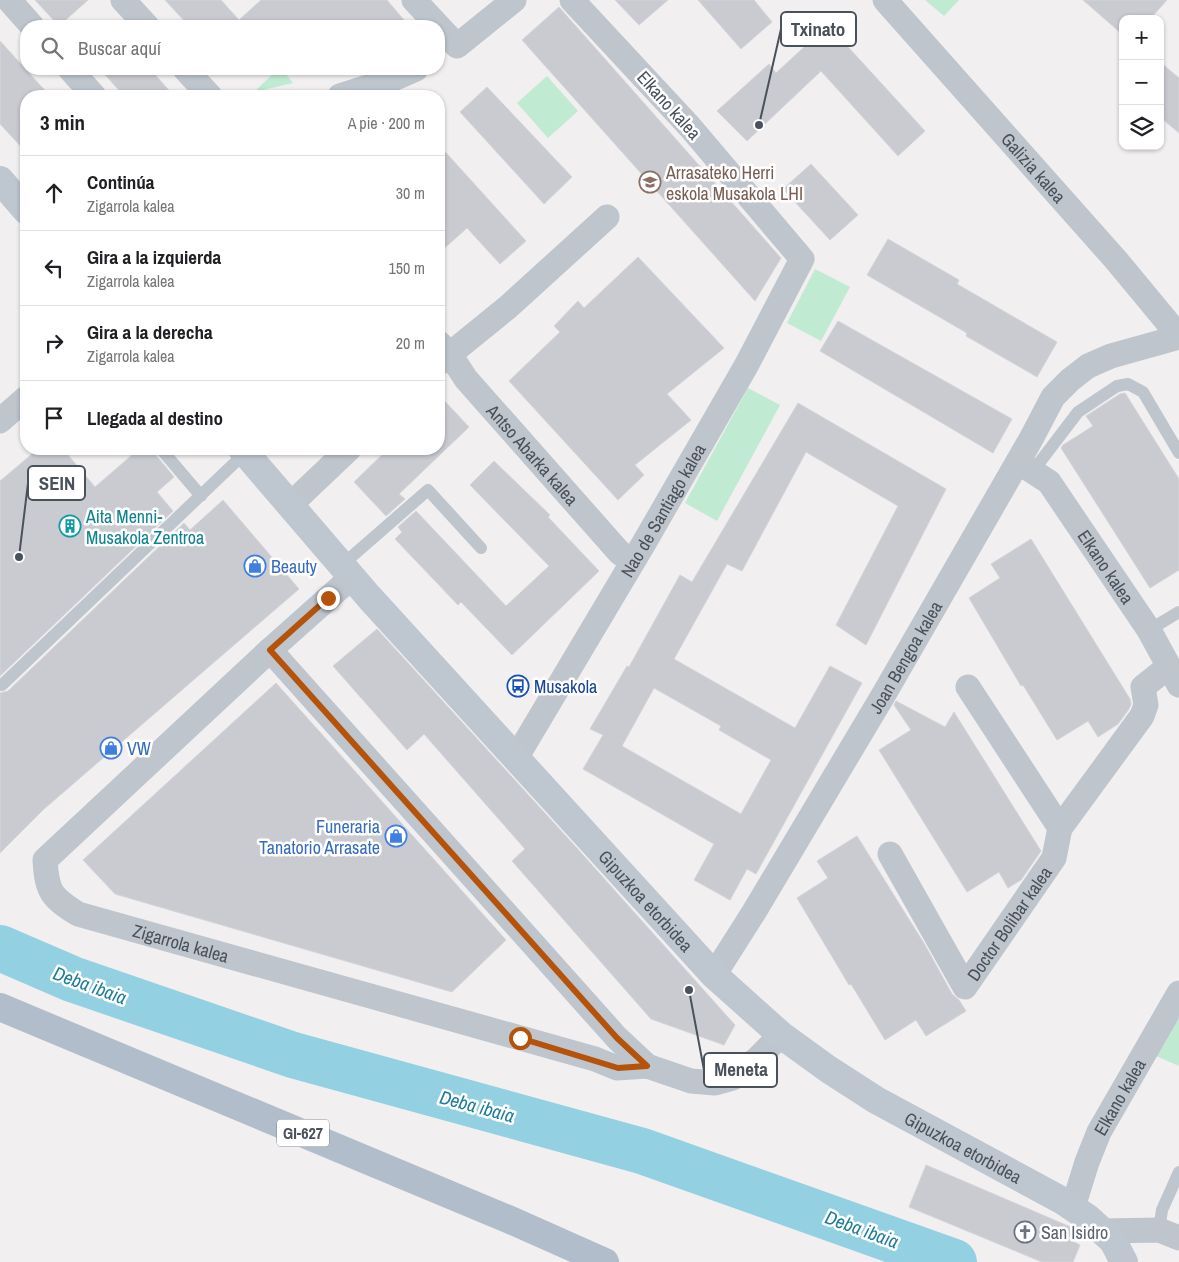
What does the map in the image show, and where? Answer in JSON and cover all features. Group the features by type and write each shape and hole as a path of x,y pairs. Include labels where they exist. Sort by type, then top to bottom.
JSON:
{"main road":[{"name":"GI-627","path":"0,1006 508,1218 605,1262"}],"street":[{"path":"9,0 27,20"},
{"path":"123,0 141,20"},
{"path":"414,0 427,20"},
{"path":"448,52 514,0"},
{"name":"Elkano kalea","path":"572,0 690,127 802,259"},
{"name":"Galizia kalea","path":"885,0 1110,253 1179,337"},
{"path":"75,75 89,90"},
{"path":"191,75 204,90"},
{"path":"359,90 402,75"},
{"path":"445,351 508,307 606,217"},
{"name":"Nao de Santiago kalea","path":"516,758 746,366 802,259"},
{"name":"Joan Bengoa kalea","path":"714,975 1025,466 1053,397 1088,366 1111,356 1179,337"},
{"name":"Antso Abarka kalea","path":"445,356 619,552 632,562"},
{"path":"0,421 20,403"},
{"name":"Gipuzkoa etorbidea","path":"247,455 347,571 714,975 781,1035 828,1069 876,1100 1073,1207 1113,1241 1124,1262"},
{"path":"291,504 343,455"},
{"name":"Elkano kalea","path":"1025,466 1049,482 1150,630 1174,676"},
{"name":"Zigarrola kalea","path":"347,571 270,650 45,860 46,876 51,893 60,903 78,914 576,1054 618,1068 647,1066 691,1081 715,1083 733,1078 757,1059 781,1035"},
{"name":"Zigarrola kalea","path":"270,650 617,1038 647,1066"},
{"name":"Doctor Bolibar kalea","path":"890,854 965,986 1054,858 1060,828 1142,716 1146,705 1143,687 1174,676"},
{"path":"968,687 1060,828"},
{"name":"Elkano kalea","path":"1073,1207 1087,1162 1099,1132 1179,993"},
{"path":"1102,1231 1169,1234"}],"lane":[{"path":"1025,466 1078,412 1117,386 1128,384 1144,392 1179,453"},
{"path":"166,455 201,496"},
{"path":"2,686 201,496 239,455"},
{"path":"347,571 428,490 481,548"},
{"path":"1150,630 1179,612"},
{"path":"1169,1234 1162,1210 1179,1172"}],"green space":[{"path":"925,0 959,0 944,16"},
{"path":"272,75 287,75 293,83 263,90 256,90"},
{"path":"547,76 578,111 548,138 517,103"},
{"path":"815,269 850,287 821,341 787,323"},
{"path":"748,388 780,405 717,521 685,503"},
{"path":"1179,1016 1179,1066 1156,1056"}],"building":[{"path":"35,0 88,0 66,20 53,20"},
{"path":"165,0 221,0 239,20 183,20"},
{"path":"261,0 387,0 404,20 239,20"},
{"path":"615,0 668,0 639,25"},
{"path":"698,0 754,0 772,22 741,49"},
{"path":"1083,0 1167,0 1154,15 1119,15 1119,32"},
{"path":"559,7 781,258 755,301 522,40"},
{"path":"828,25 925,131 898,156 821,71 747,141 717,111 769,64 776,73"},
{"path":"0,41 20,63 20,75 31,75 45,90 20,90 20,146 0,124"},
{"path":"1164,65 1179,78 1179,133 1164,120"},
{"path":"105,75 155,75 169,90 119,90"},
{"path":"487,87 572,177 544,204 460,112"},
{"path":"445,152 526,241 500,264 467,228 445,248"},
{"path":"811,164 858,215 830,240 783,189"},
{"path":"888,239 959,280 957,284 1057,342 1037,377 966,336 967,333 867,275"},
{"path":"638,257 724,348 667,394 691,420 635,465 644,475 618,500 509,381 560,332 554,326 578,301 584,308"},
{"path":"838,321 1012,419 993,453 820,351"},
{"path":"1125,393 1179,479 1179,570 1150,588 1061,448 1093,426 1086,416 1120,394"},
{"path":"445,401 469,427 445,450"},
{"path":"798,403 946,489 866,645 836,625 898,506 806,452 742,571 727,564 674,659 795,728 830,666 862,683 756,874 747,869 730,900 694,880 714,844 583,769 603,735 590,729 627,666 629,667 680,575 692,582","holes":["654,688 721,726 719,730 771,760 741,814 622,746"]},
{"path":"31,455 68,455 95,487 132,455 156,455 174,477 157,492 173,511 0,676 0,481"},
{"path":"382,455 440,455 399,494 405,499 386,516 354,482"},
{"path":"494,461 550,515 548,517 599,571 512,655 461,602 458,605 395,539 402,532 398,527 416,511 506,606 549,566 470,485"},
{"path":"223,500 299,589 44,809 0,853 0,693 8,691 184,523 190,530"},
{"path":"1031,539 1130,699 1129,709 1118,724 1098,737 1088,721 1057,740 1023,685 1021,686 969,598 1000,578 991,564"},
{"path":"377,629 735,1025 724,1045 651,1019 512,861 525,849 424,734 407,750 333,666"},
{"path":"276,683 506,940 452,992 115,894 83,860"},
{"path":"896,701 945,727 954,712 1041,851 1021,880 1008,888 999,872 967,892 879,750 911,730 894,705"},
{"path":"857,836 925,945 952,994 959,1000 966,1011 926,1036 916,1020 885,1040 851,984 849,985 797,898 828,878 817,861"},
{"path":"926,1165 1073,1228 1068,1239 1080,1245 1073,1262 1042,1262 909,1207"}],"waterway":[{"name":"Deba ibaia","path":"0,948 72,979 293,1055 642,1151 954,1262"}],"place":[{"name":"Txinato","path":"759,125"},
{"name":"Arrasateko Herri eskola Musakola LHI","path":"650,182"},
{"name":"Aita Menni- Musakola Zentroa","path":"70,526"},
{"name":"SEIN","path":"19,557"},
{"name":"Beauty","path":"255,566"},
{"name":"Musakola","path":"518,686"},
{"name":"VW","path":"111,748"},
{"name":"Funeraria Tanatorio Arrasate","path":"396,836"},
{"name":"Meneta","path":"689,990"},
{"name":"San Isidro","path":"1025,1232"}],"route":[{"path":"328,598 270,650 617,1038 647,1066 618,1068 520,1038"}]}
